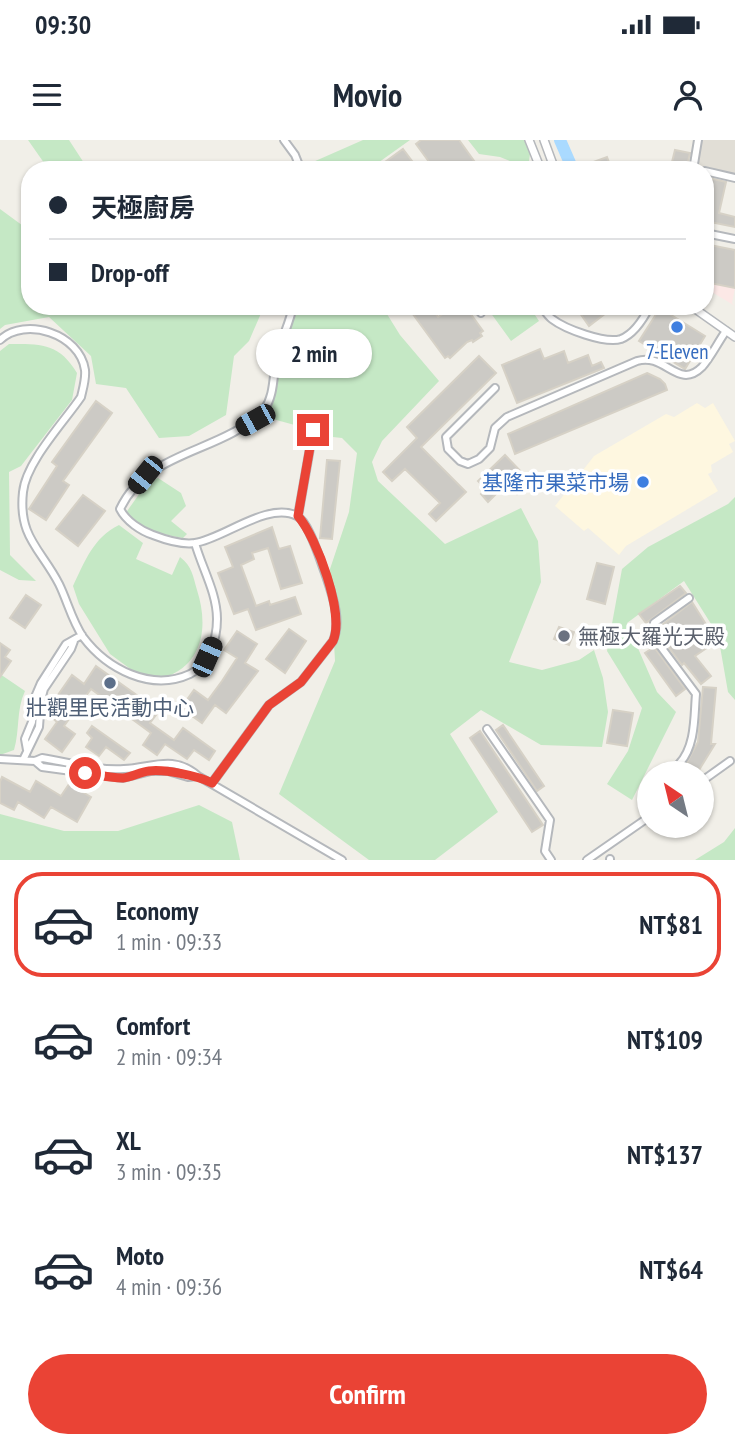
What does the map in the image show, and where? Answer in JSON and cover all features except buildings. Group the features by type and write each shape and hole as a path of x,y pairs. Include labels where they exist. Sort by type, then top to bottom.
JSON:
{"street":[{"path":"285,140 297,161"},
{"path":"544,140 552,161"},
{"path":"698,140 698,161"},
{"path":"532,141 538,161"},
{"path":"714,173 735,178"},
{"path":"714,235 735,239"},
{"path":"212,783 269,705 301,682 335,635 336,611 327,580 305,524 298,516 278,512 243,522 195,543 170,541 144,532 123,515 120,509 145,475 157,466 223,438 255,420 266,408 272,393 277,354 290,315"},
{"path":"548,315 567,328 599,338 617,340 637,327 644,315"},
{"path":"704,315 735,337"},
{"path":"0,340 7,334 26,329 44,330 66,341 85,367 85,383 81,397 29,474 23,490 23,517 30,539 58,581 82,635 115,666 153,682 175,680 194,672 207,657 216,637 217,617 212,589 195,543"},
{"path":"495,388 446,437 448,449 460,461 468,464 479,460 490,448 495,428 507,417 637,361 653,359 678,374 693,373 702,367 726,331"},
{"path":"298,516 313,430"},
{"path":"681,761 693,733 696,694 658,643 654,623 689,598"},
{"path":"23,761 27,750 25,739 32,722 34,697 66,644 82,635"},
{"path":"487,729 550,820 545,851 551,860"},
{"path":"0,760 35,761 42,758 106,772 153,763 190,768 198,776 342,860"},
{"path":"714,772 730,761"},
{"path":"587,860 637,825"}],"shaded area":[{"path":"698,140 735,140 735,175 714,170 714,161 694,161"},
{"path":"714,284 735,288 732,303 735,306 714,293"},
{"name":"基隆市果菜市場","path":"697,403 705,408 713,403 735,441 729,444 733,452 711,465 712,472 708,474 718,491 626,546 619,555 588,528 584,531 555,506 594,456 666,414 674,417"}],"green space":[{"path":"28,140 69,140 83,161 43,161"},
{"path":"363,140 410,140 381,161 315,161"},
{"path":"468,140 524,140 530,154 529,161 510,161 479,154"},
{"path":"0,209 21,224 21,315 260,315 249,341 234,356 226,415 189,436 159,438 126,388 96,384 91,356 49,317 5,325 0,329"},
{"path":"287,315 388,315 400,335 439,381 382,441 372,462 378,481 445,544 521,508 538,541 541,582 509,662 542,670 579,660 594,650 603,678 608,712 602,747 541,745 481,710 450,734 498,812 435,860 369,860 279,794 335,661 330,569 349,512 357,453 342,438 315,435 313,430 269,418"},
{"path":"492,315 535,315 539,321 511,341"},
{"path":"9,344 48,347 63,356 77,373 72,400 21,466 9,472 10,555 36,581 19,580 0,570 0,351"},
{"path":"158,478 181,493 186,506 171,521 187,534 183,538 152,531 125,514 147,483"},
{"path":"735,497 735,700 728,692 718,635 684,581 627,623 657,692 676,712 652,761 637,761 637,790 632,800 607,784 628,751 642,708 607,651 622,569 648,547 728,504"},
{"path":"119,525 143,543 136,559 172,575 180,557 193,576 202,614 201,638 191,659 183,668 168,676 144,679 110,654 79,604 73,586 96,543"},
{"path":"0,674 25,691 20,705 14,750 0,755"},
{"path":"199,805 232,822 240,860 0,860 0,814 64,831 118,831"},
{"path":"735,828 735,860 695,860 724,842"}],"waterway":[{"path":"560,140 569,161"}],"place":[{"name":"7-Eleven","path":"677,327"},
{"name":"基隆市果菜市場","path":"643,482"},
{"name":"無極大羅光天殿","path":"564,636"},
{"name":"壯觀里民活動中心","path":"110,683"}],"route":[{"path":"85,773 122,778 151,771 168,771 188,777 198,776 212,783 269,705 301,682 333,641 336,611 313,542 298,516 313,430"}]}
